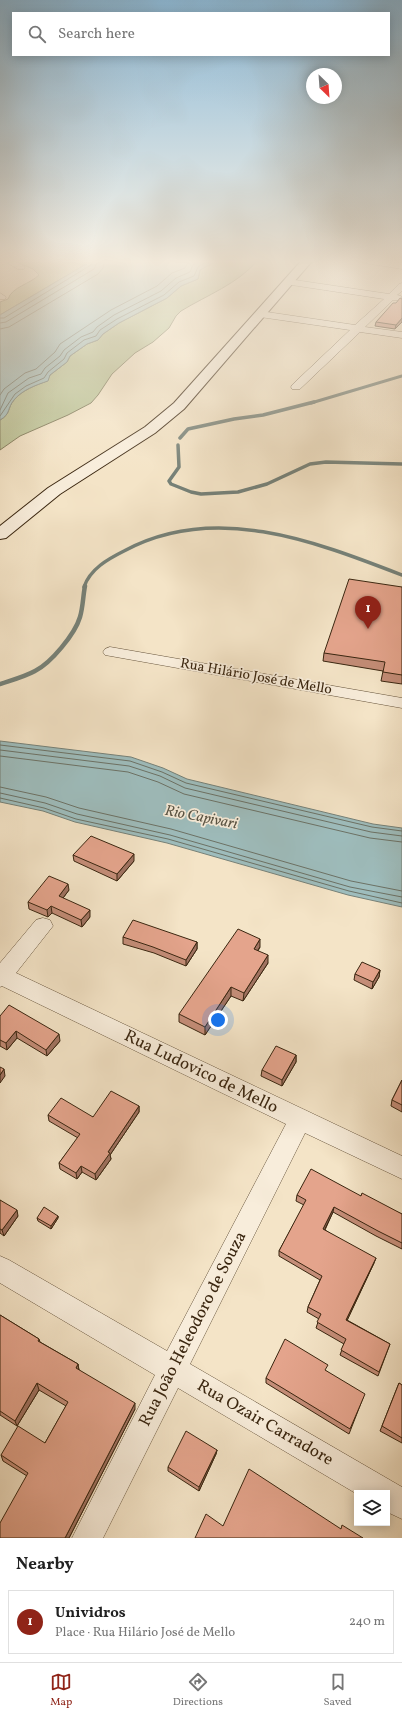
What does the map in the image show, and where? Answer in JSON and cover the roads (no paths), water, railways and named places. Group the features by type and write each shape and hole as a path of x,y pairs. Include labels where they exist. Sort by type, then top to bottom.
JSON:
{"main road":[{"path":"0,534 54,492 150,430 192,392 245,332"}],"street":[{"path":"296,387 354,332"},
{"path":"378,332 402,335"},
{"name":"Rua Hilário José de Mello","path":"110,652 402,703"},
{"path":"0,976 43,926"},
{"name":"Rua Ludovico de Mello","path":"0,976 402,1168"},
{"name":"Rua João Heleodoro de Souza","path":"87,1538 300,1119"},
{"name":"Rua Ozair Carradore","path":"0,1269 379,1490"},
{"path":"390,1497 402,1504"}],"water":[{"path":"0,332 106,332 98,340 87,344 70,356 67,362 50,375 48,381 30,388 17,396 6,415 0,420"},
{"name":"Rio Capivari","path":"0,741 131,757 163,768 187,779 373,824 402,828 402,907 348,895 167,843 75,822 43,811 0,802"}],"waterway":[{"path":"311,403 402,376"},
{"path":"180,438 188,429 234,419 263,415 314,402"},
{"path":"178,445 179,467 169,481 171,484 191,492 201,494 238,492 267,484 310,464 326,462 402,464"},
{"path":"84,587 91,575 100,565 118,554 158,537 193,529 228,528 264,532 334,550 402,575"},
{"path":"0,684 35,671 48,662 62,647 73,631 80,617 85,586"}],"place":[{"name":"Unividros","path":"368,629"}]}
